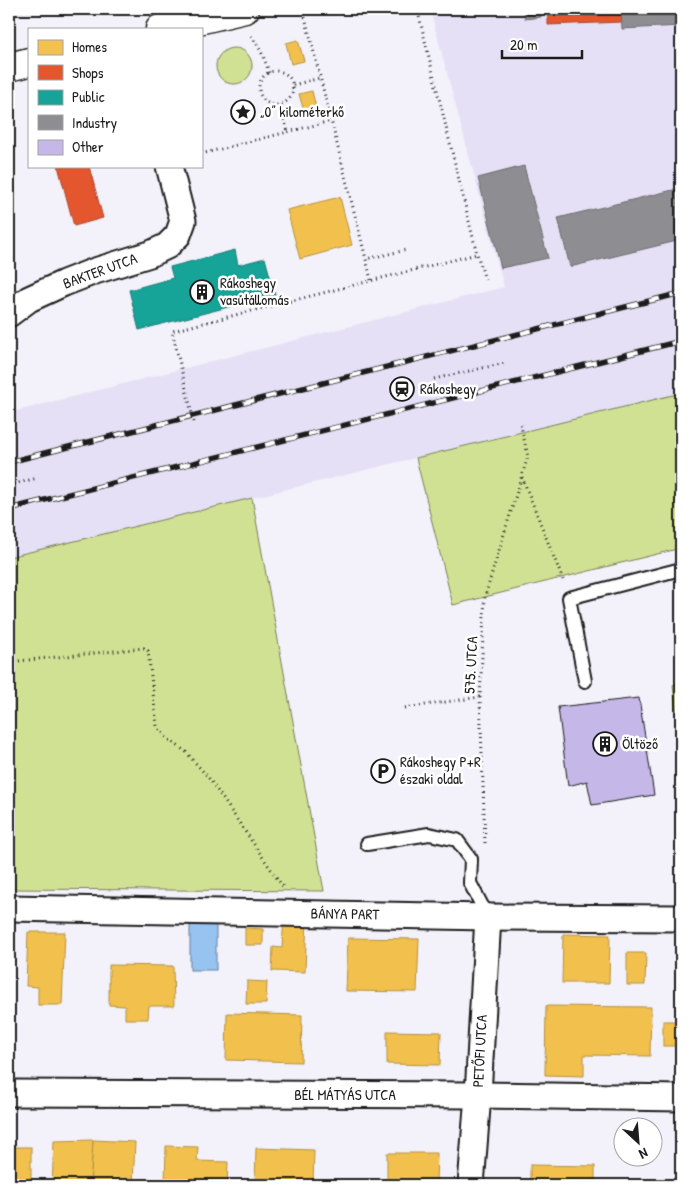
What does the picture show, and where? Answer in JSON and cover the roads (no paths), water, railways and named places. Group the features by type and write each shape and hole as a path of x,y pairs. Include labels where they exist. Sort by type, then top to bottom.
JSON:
{"street":[{"path":"170,28 246,20"},
{"path":"9,67 28,62"},
{"name":"BAKTER UTCA","path":"9,314 29,299 64,283 150,254 167,246 178,235 183,221 170,168"},
{"name":"BÁNYA PART","path":"9,908 488,917 681,918"},
{"name":"PETŐFI UTCA","path":"471,1185 488,917"},
{"name":"BÉL MÁTYÁS UTCA","path":"9,1093 681,1098"}],"lane":[{"path":"585,681 569,598 681,569"},
{"path":"367,844 429,834 457,840 471,859 470,883 488,917"}],"water":[{"path":"190,924 216,924 216,970 190,970"}],"railway":[{"path":"9,462 681,293"},
{"path":"9,509 681,341"}],"place":[{"name":"„0” kilométerkő","path":"243,112"},
{"name":"Rákoshegy vasútállomás","path":"202,292"},
{"name":"Rákoshegy","path":"402,389"},
{"name":"Öltöző","path":"605,744"},
{"name":"Rákoshegy P+R északi oldal","path":"383,771"}]}
